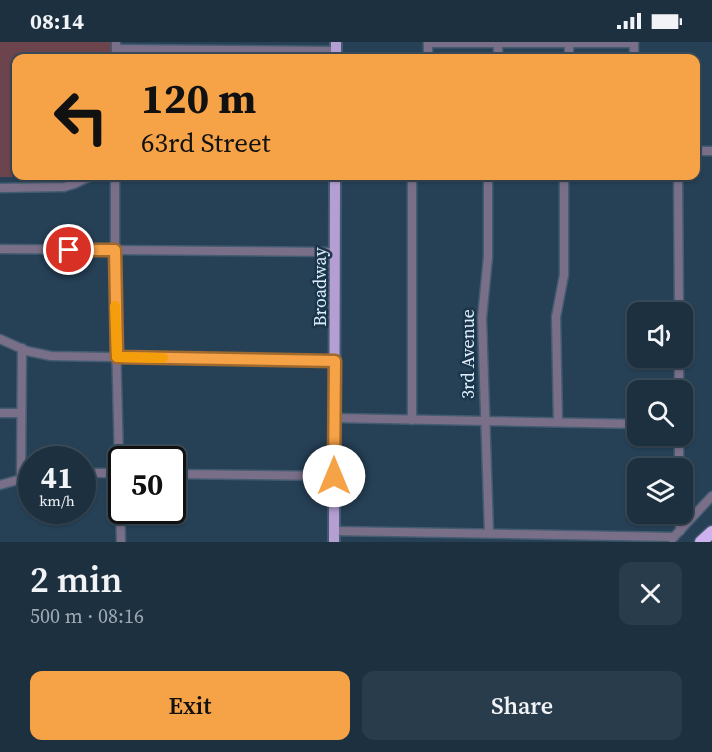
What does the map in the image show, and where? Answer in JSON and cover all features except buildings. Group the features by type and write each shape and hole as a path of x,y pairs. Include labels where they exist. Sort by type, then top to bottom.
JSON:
{"highway":[{"path":"701,542 712,532"}],"main road":[{"name":"Broadway","path":"334,536 335,180"}],"street":[{"path":"428,43 634,43"},
{"path":"116,50 336,50"},
{"path":"0,188 64,187 81,180"},
{"path":"116,180 115,250 120,446"},
{"path":"412,180 412,420"},
{"name":"3rd Avenue","path":"488,180 488,257 482,318 489,533"},
{"path":"558,422 556,317 564,275 564,180"},
{"path":"678,180 679,302"},
{"path":"0,249 335,252"},
{"path":"0,339 51,356 335,361"},
{"path":"21,446 22,348"},
{"path":"0,413 21,413"},
{"path":"335,418 627,424"},
{"path":"186,474 334,476"},
{"path":"0,485 18,480"},
{"path":"334,536 489,533 674,537 712,496"},
{"path":"120,524 120,542"}],"shaded area":[{"path":"0,42 112,42 112,54 12,54 12,177 0,177"}],"slow traffic":[{"path":"115,306 117,357 163,358"}],"route":[{"path":"69,250 115,250 117,357 335,361 334,476"}]}
